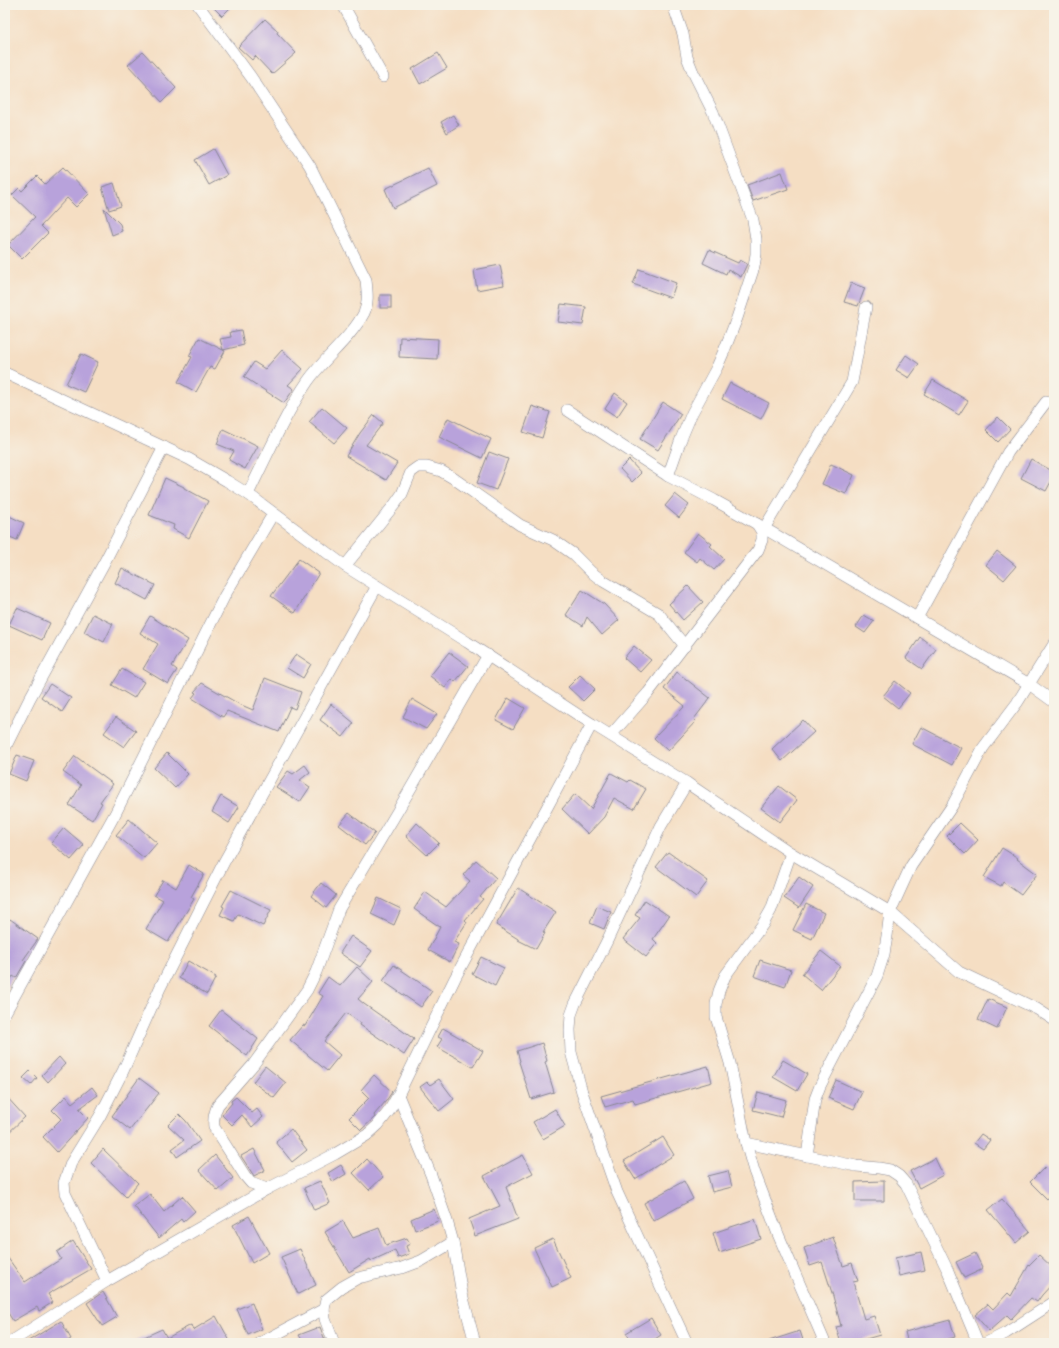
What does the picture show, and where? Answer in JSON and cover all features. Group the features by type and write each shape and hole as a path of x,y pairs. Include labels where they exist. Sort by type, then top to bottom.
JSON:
{"street":[{"path":"198,5 251,77 310,166 366,280 368,298 364,311 354,328 311,377 300,393 248,494"},
{"path":"343,5 383,77"},
{"path":"668,476 692,413 724,351 754,267 756,254 756,239 753,220 712,112 690,65 683,34 673,5"},
{"path":"611,735 648,693 758,550 762,540 761,528 852,382 866,307"},
{"path":"5,373 189,459 248,494 345,566 488,655 592,724 687,783 791,853 890,912 958,972 1037,1009 1054,1020"},
{"path":"917,618 1008,452 1046,402"},
{"path":"567,410 668,476 917,618 1029,684 1054,702"},
{"path":"5,748 30,698 104,563 164,447"},
{"path":"345,566 395,504 402,494 411,472 418,468 427,467 441,471 453,478 520,525 553,540 573,554 591,572 654,610 667,622 685,646"},
{"path":"5,1013 115,814 225,595 273,514"},
{"path":"107,1281 65,1193 64,1183 67,1173 100,1116 123,1071 160,988 224,862 377,586"},
{"path":"807,1156 815,1099 820,1086 877,976 884,954 890,912 911,866 952,806 983,748 1029,684 1054,644"},
{"path":"267,1189 251,1183 245,1176 214,1127 214,1113 218,1105 253,1065 307,990 316,972 339,909 488,655"},
{"path":"9,1340 107,1281 267,1189 335,1154 367,1135 382,1121 398,1095 455,978 592,724"},
{"path":"687,783 661,826 607,941 575,1004 571,1015 570,1030 571,1052 582,1092 617,1192 687,1343"},
{"path":"791,853 771,910 763,924 725,976 716,1004 716,1017 730,1063 746,1143 754,1171 775,1227 824,1343"},
{"path":"398,1095 431,1175 453,1242 462,1294 475,1343"},
{"path":"746,1143 856,1166 890,1170 899,1176 906,1184 948,1271 978,1343"},
{"path":"334,1343 325,1319 324,1309 326,1300 342,1287 358,1278 389,1272 421,1261 453,1242"},
{"path":"986,1343 1006,1334 1054,1302"},
{"path":"260,1343 324,1309"}],"building":[{"path":"211,5 233,5 222,16"},
{"path":"265,19 278,31 277,33 296,53 272,74 255,56 252,60 238,47"},
{"path":"143,52 176,88 162,102 128,65"},
{"path":"438,53 447,68 420,84 412,69"},
{"path":"453,115 459,125 447,133 441,122"},
{"path":"213,149 227,175 209,185 195,160"},
{"path":"63,167 89,194 76,207 67,198 41,226 48,233 22,259 8,245 35,217 12,195 19,188 22,191 37,176 45,184"},
{"path":"428,168 437,186 393,208 385,189"},
{"path":"782,172 788,189 753,201 747,185"},
{"path":"114,183 121,206 109,210 102,187"},
{"path":"104,208 120,224 122,231 112,235"},
{"path":"709,250 738,263 740,260 747,264 741,277 728,269 726,274 703,263"},
{"path":"500,265 504,285 477,290 474,270"},
{"path":"639,269 676,283 671,298 633,284"},
{"path":"851,283 865,288 858,306 844,302"},
{"path":"380,295 391,295 391,308 380,308"},
{"path":"561,304 586,307 583,325 558,322"},
{"path":"241,330 244,345 223,350 220,339 231,337 230,332"},
{"path":"400,337 438,339 437,359 399,357"},
{"path":"199,338 225,351 215,369 210,367 196,392 178,382 192,357 189,356"},
{"path":"282,350 303,369 288,385 294,389 284,403 244,377 254,362 265,369"},
{"path":"81,354 98,362 84,392 66,384"},
{"path":"906,355 919,364 909,378 896,370"},
{"path":"933,380 968,401 959,415 924,394"},
{"path":"730,383 769,403 761,419 722,399"},
{"path":"615,393 627,402 617,417 605,409"},
{"path":"663,402 681,414 658,450 640,439"},
{"path":"532,406 550,412 542,438 523,432"},
{"path":"322,407 347,428 334,443 309,422"},
{"path":"374,415 383,423 366,445 397,463 386,480 346,456 360,433"},
{"path":"998,417 1010,429 998,442 986,430"},
{"path":"448,418 491,439 482,458 439,437"},
{"path":"223,429 258,446 245,469 229,460 234,451 217,444"},
{"path":"489,452 508,459 496,490 477,483"},
{"path":"1031,459 1054,472 1054,476 1046,491 1021,478"},
{"path":"629,460 641,473 632,482 620,469"},
{"path":"831,464 854,475 846,494 822,484"},
{"path":"165,478 208,501 189,538 173,529 174,525 149,515"},
{"path":"675,494 689,505 679,518 665,506"},
{"path":"5,514 24,523 17,540 5,535"},
{"path":"698,533 712,544 710,546 724,559 714,570 700,558 697,562 684,552"},
{"path":"997,551 1016,566 1004,580 986,565"},
{"path":"299,559 319,573 295,613 271,596"},
{"path":"122,568 155,585 147,600 115,583"},
{"path":"688,586 703,602 683,620 669,604"},
{"path":"582,590 604,604 619,620 602,635 587,617 583,626 566,615"},
{"path":"17,608 50,623 42,640 9,625"},
{"path":"93,614 113,624 104,642 84,632"},
{"path":"864,615 874,621 865,633 856,627"},
{"path":"150,616 188,640 172,666 177,670 168,684 143,669 158,644 140,633"},
{"path":"920,637 936,649 922,669 906,658"},
{"path":"634,646 651,660 640,672 624,658"},
{"path":"449,652 468,666 455,682 452,679 445,688 430,676"},
{"path":"296,654 311,664 303,678 287,668"},
{"path":"122,669 144,682 134,698 112,685"},
{"path":"677,672 710,698 694,719 696,721 668,751 654,738 685,706 664,689"},
{"path":"580,675 595,689 583,701 568,687"},
{"path":"265,678 301,692 295,709 290,707 279,732 227,711 223,717 192,698 196,693 194,692 202,683 239,704 253,710"},
{"path":"895,681 910,693 898,708 883,696"},
{"path":"50,684 71,698 62,712 41,697"},
{"path":"508,698 525,708 513,729 496,720"},
{"path":"412,699 437,714 426,729 403,717"},
{"path":"331,704 354,723 343,737 320,720"},
{"path":"116,717 136,731 124,747 104,733"},
{"path":"803,720 814,732 782,761 772,749"},
{"path":"921,727 961,748 952,765 912,744"},
{"path":"167,753 188,774 175,788 154,768"},
{"path":"17,755 34,761 26,781 9,774"},
{"path":"75,756 113,784 100,802 102,803 92,820 69,805 81,785 63,772"},
{"path":"305,765 310,772 300,780 310,787 300,802 276,787 288,771 293,774"},
{"path":"611,773 628,782 630,780 646,789 634,809 614,798 604,817 588,834 562,809 575,794 591,809"},
{"path":"779,786 797,800 780,822 761,808"},
{"path":"221,796 239,807 229,823 212,812"},
{"path":"349,813 375,833 365,845 339,825"},
{"path":"129,819 157,843 144,858 116,835"},
{"path":"417,823 439,843 427,855 406,836"},
{"path":"960,823 978,840 965,854 947,836"},
{"path":"64,828 84,845 71,860 51,843"},
{"path":"1002,848 1018,858 1017,859 1037,874 1021,895 1003,882 1001,886 984,877"},
{"path":"668,852 708,881 696,897 656,867"},
{"path":"476,860 496,878 480,897 483,899 465,920 467,922 454,942 459,944 450,962 428,950 440,927 414,909 425,892 446,907 470,881 463,875"},
{"path":"189,865 204,874 191,897 194,899 168,942 146,929 163,900 154,895 163,880 176,888"},
{"path":"799,877 813,887 799,908 784,898"},
{"path":"321,883 336,895 326,908 311,896"},
{"path":"518,888 556,912 543,932 545,933 536,949 518,940 496,925"},
{"path":"231,890 271,910 263,926 238,914 234,921 220,915 224,907 222,906"},
{"path":"378,898 401,909 394,925 371,914"},
{"path":"645,900 669,916 653,939 657,943 646,957 623,939 640,918 635,915"},
{"path":"806,904 824,913 812,939 793,930"},
{"path":"597,906 611,912 604,929 590,923"},
{"path":"10,919 38,939 23,960 26,961 16,978 13,976 5,989 5,925"},
{"path":"351,936 372,951 360,967 340,953"},
{"path":"821,951 840,966 821,990 802,974"},
{"path":"481,957 504,968 495,986 472,974"},
{"path":"760,960 791,970 785,987 754,976"},
{"path":"188,961 216,977 207,994 179,978"},
{"path":"394,965 432,991 421,1007 383,981"},
{"path":"357,967 373,982 358,999 414,1039 404,1055 360,1025 361,1023 346,1013 324,1041 340,1055 327,1071 290,1040 303,1025 305,1026 323,996 318,993 328,977 340,986"},
{"path":"988,999 1007,1007 997,1029 978,1020"},
{"path":"221,1010 258,1039 247,1056 209,1026"},
{"path":"443,1028 483,1051 473,1067 437,1047 442,1039 438,1037"},
{"path":"542,1043 547,1061 545,1062 554,1092 531,1099 517,1051"},
{"path":"59,1057 65,1064 48,1082 42,1075"},
{"path":"783,1060 807,1074 797,1091 773,1077"},
{"path":"265,1066 286,1083 274,1098 253,1082"},
{"path":"708,1066 712,1082 635,1104 633,1099 605,1107 601,1096"},
{"path":"30,1071 37,1078 31,1085 23,1078"},
{"path":"374,1075 392,1092 374,1115 375,1117 361,1130 349,1118 369,1098 361,1090"},
{"path":"139,1078 159,1093 130,1130 112,1116"},
{"path":"439,1079 454,1099 439,1111 420,1087 427,1082 430,1085"},
{"path":"836,1080 862,1092 854,1109 828,1098"},
{"path":"92,1087 98,1095 79,1109 88,1118 57,1152 43,1137 61,1119 52,1110 66,1096 72,1103"},
{"path":"758,1092 786,1100 781,1117 753,1110"},
{"path":"5,1095 25,1117 5,1136"},
{"path":"236,1097 252,1113 257,1109 263,1117 252,1127 242,1115 232,1125 222,1115 232,1103 231,1101"},
{"path":"555,1109 565,1126 543,1139 533,1122"},
{"path":"179,1114 186,1121 200,1141 177,1157 172,1149 184,1140 168,1125"},
{"path":"291,1129 307,1150 292,1162 276,1142"},
{"path":"981,1134 990,1140 983,1149 974,1143"},
{"path":"663,1137 674,1155 635,1179 624,1161"},
{"path":"103,1149 138,1183 126,1197 91,1163"},
{"path":"254,1149 265,1170 254,1176 241,1156"},
{"path":"215,1155 233,1178 218,1191 199,1170"},
{"path":"523,1155 533,1173 506,1187 518,1219 475,1236 469,1219 500,1206 484,1176"},
{"path":"935,1158 943,1175 919,1188 910,1171"},
{"path":"367,1159 383,1177 369,1190 353,1173"},
{"path":"341,1165 346,1174 333,1182 328,1173"},
{"path":"1045,1167 1054,1176 1054,1192 1047,1199 1030,1182"},
{"path":"728,1171 732,1187 712,1192 708,1176"},
{"path":"320,1181 330,1203 314,1210 304,1188"},
{"path":"684,1181 693,1199 653,1221 644,1203"},
{"path":"884,1181 884,1201 855,1201 855,1182"},
{"path":"150,1194 164,1212 182,1196 195,1211 183,1222 181,1219 159,1238 134,1206"},
{"path":"1002,1199 1030,1231 1016,1243 988,1210"},
{"path":"434,1209 438,1221 415,1230 411,1219"},
{"path":"249,1216 269,1253 252,1263 233,1225"},
{"path":"755,1219 761,1239 719,1253 713,1233"},
{"path":"343,1221 353,1238 379,1228 386,1245 407,1238 410,1244 406,1246 409,1254 398,1258 395,1250 371,1261 370,1259 349,1272 325,1232"},
{"path":"833,1237 843,1266 852,1263 858,1281 853,1282 864,1319 874,1316 880,1335 852,1343 841,1343 836,1327 841,1326 822,1262 810,1266 804,1248"},
{"path":"553,1239 571,1278 552,1287 534,1248"},
{"path":"73,1241 91,1269 48,1294 53,1302 39,1311 37,1307 13,1321 5,1308 5,1254 25,1282 61,1259 57,1252"},
{"path":"300,1249 316,1285 298,1294 281,1257"},
{"path":"921,1252 925,1270 899,1276 895,1258"},
{"path":"975,1253 983,1269 964,1278 956,1262"},
{"path":"1039,1255 1054,1269 1054,1282 1037,1302 1031,1298 1011,1319 1007,1315 989,1331 975,1315 988,1304 993,1309 1008,1293 1011,1296 1029,1265"},
{"path":"103,1292 117,1317 102,1326 87,1303"},
{"path":"252,1303 262,1329 248,1335 237,1309"},
{"path":"216,1316 231,1343 131,1343 162,1329 167,1338 191,1325 193,1330"},
{"path":"651,1318 661,1335 649,1343 633,1343 626,1333"},
{"path":"950,1320 955,1337 935,1343 908,1343 905,1332"},
{"path":"61,1321 71,1339 64,1343 25,1343"},
{"path":"320,1327 326,1343 304,1343 299,1335"},
{"path":"800,1331 804,1343 769,1343 769,1341"}]}
